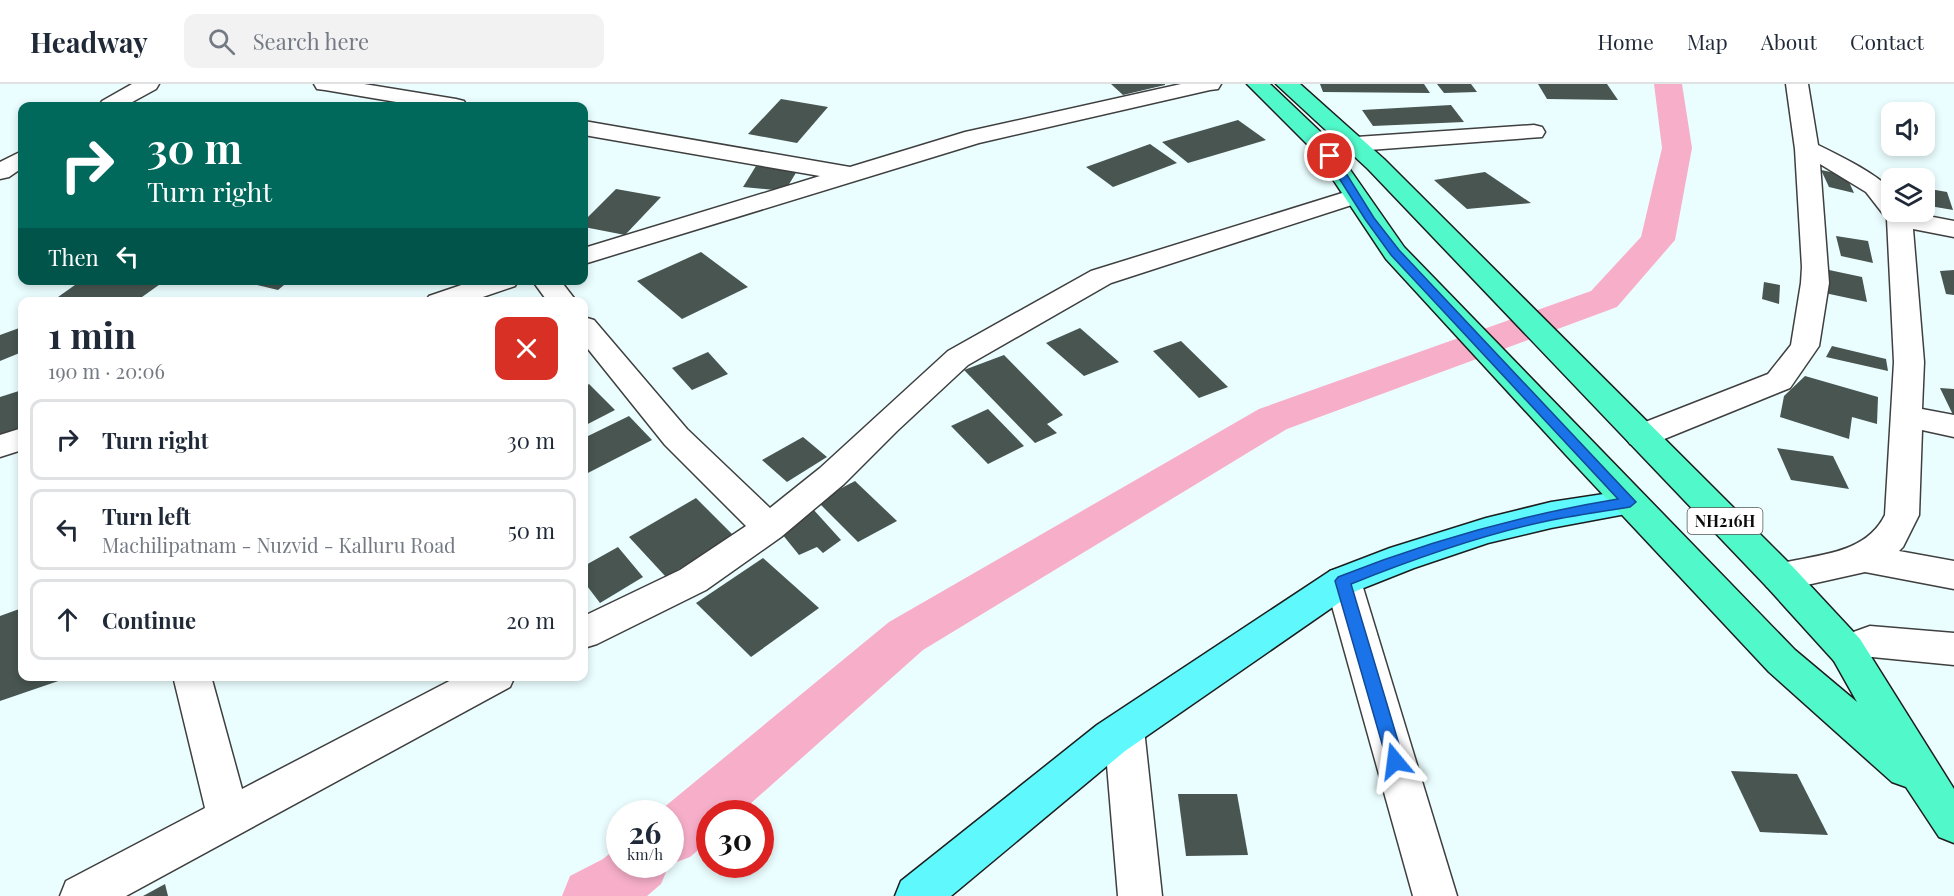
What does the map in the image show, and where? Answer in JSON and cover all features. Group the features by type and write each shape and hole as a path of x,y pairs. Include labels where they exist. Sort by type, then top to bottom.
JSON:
{"highway":[{"name":"NH216H","path":"1258,84 1322,146 1370,219 1395,252 1540,408 1782,661 1928,788"},
{"name":"NH216H","path":"1287,84 1356,144 1780,577 1847,650 1928,788 1954,823"}],"main road":[{"path":"917,896 1124,729 1343,581 1401,558 1486,531 1551,515 1630,502"}],"street":[{"path":"117,102 148,84"},
{"path":"325,84 406,102"},
{"path":"412,102 436,84"},
{"path":"588,255 973,137 1210,84"},
{"path":"1641,436 1779,381 1805,345 1815,283 1807,149 1797,84"},
{"path":"588,129 852,174"},
{"path":"1356,144 1534,132"},
{"path":"1807,149 1881,191"},
{"path":"0,172 18,161"},
{"path":"0,179 18,178"},
{"path":"588,631 693,580 769,528 832,476 958,358 1091,282 1155,259 1356,196"},
{"path":"1865,558 1891,538 1902,515 1909,362 1897,222"},
{"path":"1930,222 1954,229"},
{"path":"454,297 490,285"},
{"path":"549,285 559,297"},
{"path":"588,331 676,437 769,528"},
{"path":"1907,417 1954,426"},
{"path":"0,446 18,440"},
{"path":"1780,577 1865,558 1954,575"},
{"path":"1343,581 1435,896"},
{"path":"1847,650 1870,641 1954,649"},
{"path":"193,681 229,818"},
{"path":"82,896 487,681"},
{"path":"1124,729 1140,896"}],"building":[{"path":"1111,84 1165,84 1165,85 1123,95"},
{"path":"1320,84 1424,84 1430,93 1323,92"},
{"path":"1437,84 1471,84 1477,92 1444,93"},
{"path":"1538,84 1607,84 1618,100 1547,99"},
{"path":"781,99 828,107 797,143 748,134"},
{"path":"1451,105 1464,122 1373,126 1362,110"},
{"path":"1238,120 1266,140 1188,163 1162,142"},
{"path":"1150,144 1177,163 1113,187 1086,167"},
{"path":"756,166 797,171 785,191 743,187"},
{"path":"1821,170 1846,175 1854,193 1829,187"},
{"path":"1485,172 1531,203 1467,209 1434,180"},
{"path":"616,189 661,197 625,235 588,228 588,217"},
{"path":"1935,190 1947,192 1953,210 1935,207"},
{"path":"1836,236 1868,241 1873,263 1841,256"},
{"path":"701,252 748,287 682,319 637,281"},
{"path":"1815,267 1862,277 1867,302 1820,292"},
{"path":"1954,270 1954,295 1946,294 1940,271"},
{"path":"1764,282 1780,285 1779,304 1762,299"},
{"path":"75,285 159,285 142,297 58,297"},
{"path":"258,285 284,285 278,290"},
{"path":"18,328 18,354 0,361 0,335"},
{"path":"1080,328 1119,362 1084,376 1046,343"},
{"path":"1181,341 1228,387 1199,398 1153,351"},
{"path":"1832,346 1886,359 1888,371 1826,357"},
{"path":"708,352 728,374 692,390 672,368"},
{"path":"1004,355 1063,415 1047,424 1057,433 1035,443 964,370"},
{"path":"1805,376 1878,397 1877,424 1852,417 1849,439 1780,417 1784,396"},
{"path":"588,385 615,410 588,424"},
{"path":"1940,388 1954,389 1954,417"},
{"path":"18,391 18,437 0,443 0,397"},
{"path":"988,409 1024,446 988,464 951,426"},
{"path":"629,416 652,440 588,473 588,436"},
{"path":"803,437 827,457 787,482 762,460"},
{"path":"1777,448 1833,456 1849,489 1791,480"},
{"path":"855,481 897,521 858,542 817,501"},
{"path":"696,498 734,536 666,577 629,537"},
{"path":"812,508 841,540 823,553 817,547 799,555 778,529"},
{"path":"618,547 643,577 600,603 588,587 588,564"},
{"path":"763,558 819,608 751,657 696,603"},
{"path":"18,609 18,681 58,681 0,701 0,616"},
{"path":"1731,771 1797,774 1828,835 1760,832"},
{"path":"1178,794 1237,794 1248,855 1186,856"},
{"path":"165,884 168,896 143,896"}],"waterway":[{"path":"684,826 906,636 1273,419 1604,299 1658,240 1677,148 1668,84"},
{"path":"591,896 624,878"}],"route":[{"path":"1330,156 1370,219 1395,252 1630,502 1551,515 1486,531 1401,558 1343,581 1395,761"}]}
